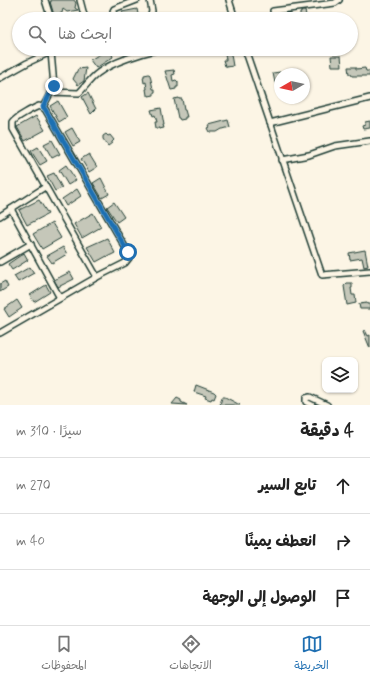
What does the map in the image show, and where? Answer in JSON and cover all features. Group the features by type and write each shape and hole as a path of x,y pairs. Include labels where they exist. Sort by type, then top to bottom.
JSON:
{"street":[{"path":"45,0 49,12"},
{"path":"80,0 83,12"},
{"path":"113,12 114,9 137,0"},
{"path":"150,0 152,12"},
{"path":"228,0 232,12"},
{"path":"273,11 339,0"},
{"path":"0,78 42,56"},
{"path":"43,107 54,86 51,56"},
{"path":"51,92 79,93 98,73 133,56"},
{"path":"247,56 322,275 370,271"},
{"path":"270,123 370,98"},
{"path":"43,107 35,107 16,119 13,129 96,277"},
{"path":"0,333 96,277 126,263 129,258 128,252 43,107"},
{"path":"282,160 309,155 335,146 370,141"},
{"path":"0,216 45,187"},
{"path":"11,209 60,298"},
{"path":"0,262 31,244"},
{"path":"312,405 306,402 306,398 309,397 327,405"}],"building":[{"path":"51,0 74,0 76,3 75,8 78,10 67,12 63,9 62,12 53,12"},
{"path":"137,9 138,12 122,12"},
{"path":"97,56 113,57 96,68 90,60"},
{"path":"225,56 231,56 233,66 225,66 223,60 226,60"},
{"path":"331,56 341,56 342,66 332,66"},
{"path":"348,67 356,67 356,69 365,68 366,71 370,71 370,76 352,76 349,74"},
{"path":"86,68 84,81 78,85 73,79 78,69"},
{"path":"174,70 175,74 172,75 173,81 176,80 178,82 178,87 171,90 165,71"},
{"path":"149,74 155,92 154,95 149,96 147,95 146,82 144,83 143,77 144,75"},
{"path":"88,93 96,109 91,114 82,97"},
{"path":"174,99 182,99 187,117 180,120 178,118"},
{"path":"58,101 67,117 59,122 50,106"},
{"path":"161,108 164,128 159,129 156,128 155,122 157,122 155,115 153,116 151,110"},
{"path":"36,116 45,130 25,141 17,127"},
{"path":"228,120 230,127 217,132 210,132 208,128 210,127 209,125"},
{"path":"370,121 370,128 363,129 362,126 365,125 365,122"},
{"path":"72,128 80,142 73,146 65,132"},
{"path":"106,134 108,136 110,135 114,140 108,146 103,139 103,136"},
{"path":"52,140 60,154 52,158 44,144"},
{"path":"38,147 47,161 40,165 31,151"},
{"path":"89,154 97,167 89,172 81,159"},
{"path":"66,165 76,180 68,185 59,170"},
{"path":"54,173 62,188 55,191 47,176"},
{"path":"101,178 109,194 102,198 93,183"},
{"path":"77,189 81,196 66,206 62,199"},
{"path":"39,200 48,214 27,225 19,210"},
{"path":"114,202 124,217 117,222 107,207"},
{"path":"93,213 101,227 82,238 74,224"},
{"path":"52,223 61,238 42,249 33,234"},
{"path":"107,238 115,253 96,262 87,247"},
{"path":"63,247 67,254 52,263 47,256"},
{"path":"365,250 368,266 364,267 362,258 350,260 349,253"},
{"path":"24,253 28,260 12,270 8,264"},
{"path":"30,267 34,273 18,282 14,276"},
{"path":"70,272 74,279 58,287 54,280"},
{"path":"5,281 8,287 0,292 0,284"},
{"path":"347,283 352,283 352,295 355,295 356,303 347,305 344,286"},
{"path":"46,285 50,292 34,302 30,295"},
{"path":"17,300 22,308 9,317 4,309"},
{"path":"359,304 370,304 370,309 360,309"},
{"path":"365,330 368,336 370,335 370,348 363,331"},
{"path":"196,385 214,392 216,394 214,399 212,398 211,400 205,398 206,396 194,392"},
{"path":"222,397 225,397 240,405 220,405"},
{"path":"177,398 181,400 181,402 187,405 172,404"}],"route":[{"path":"54,86 47,102 43,107 128,252"}]}
